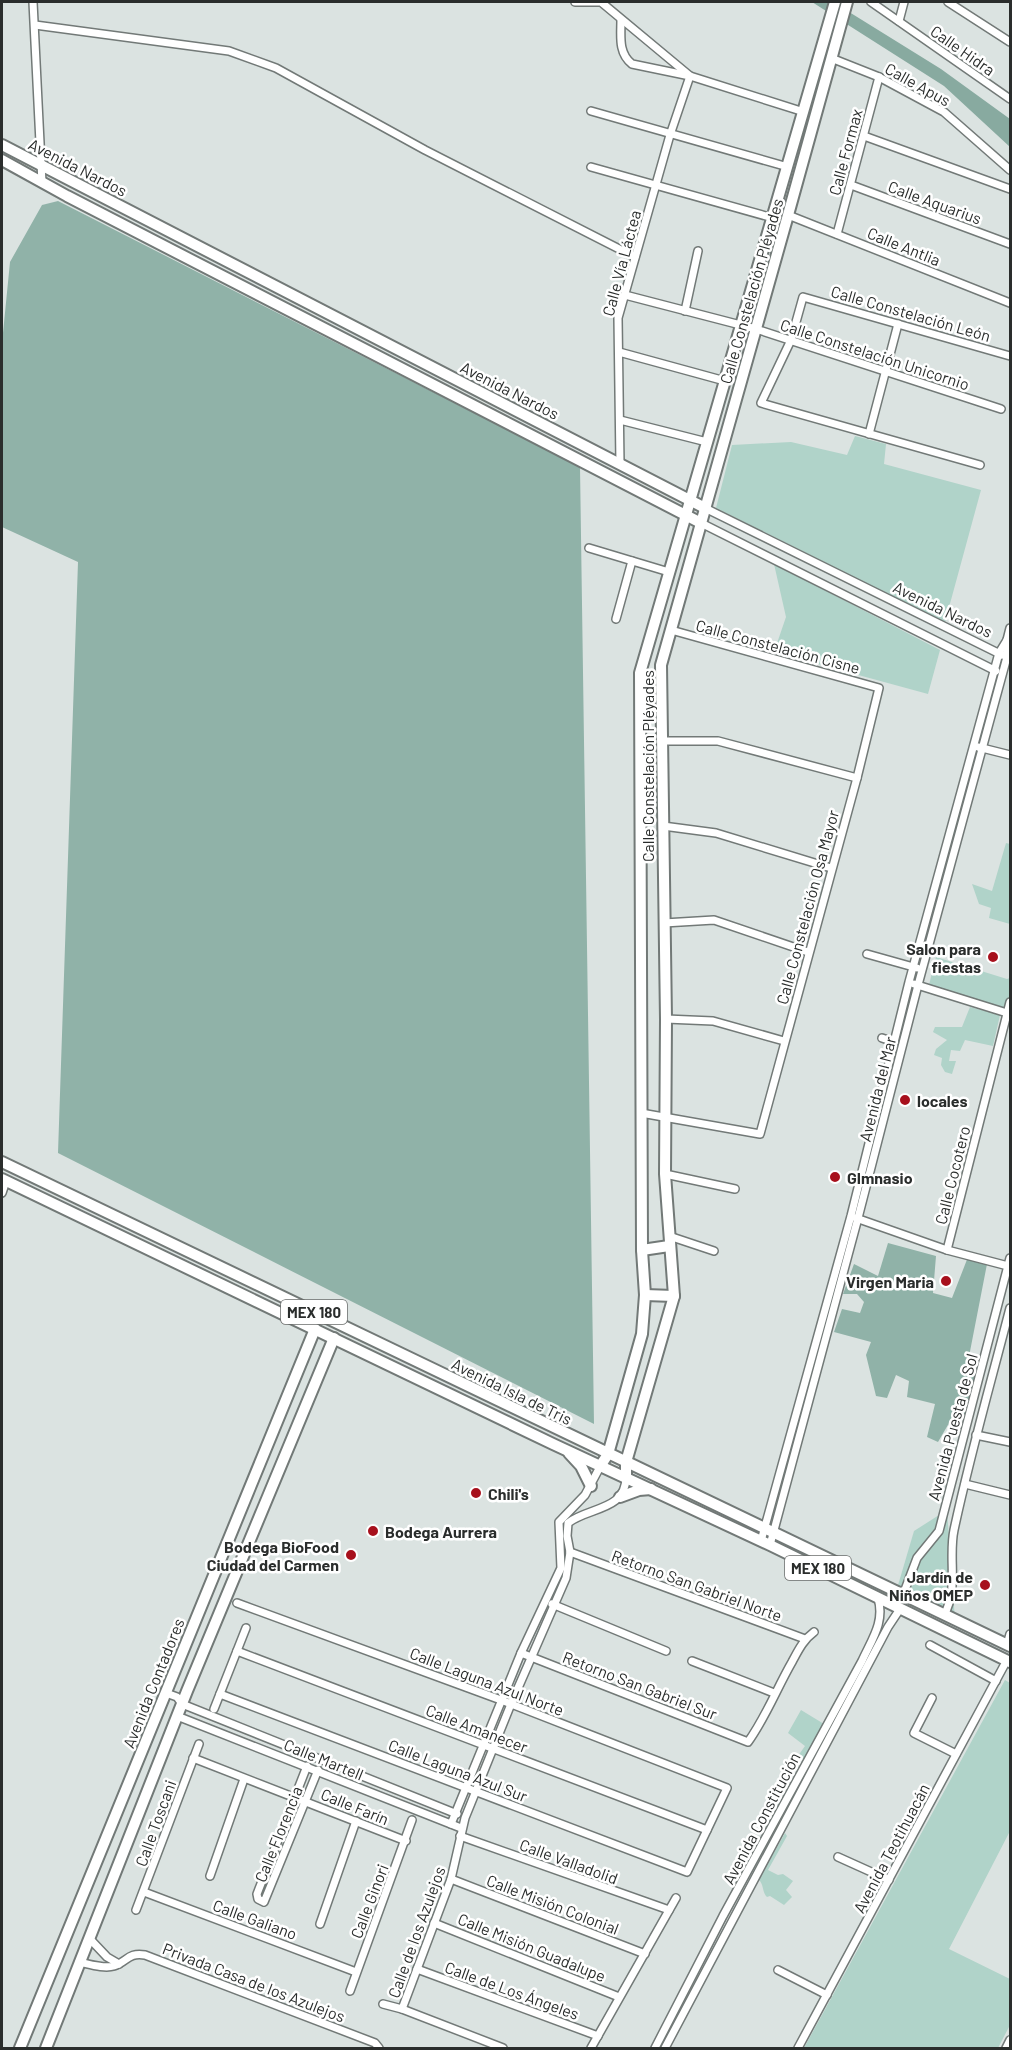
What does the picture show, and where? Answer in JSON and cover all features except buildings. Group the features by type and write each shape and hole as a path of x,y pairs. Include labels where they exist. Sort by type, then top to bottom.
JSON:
{"main road":[{"name":"Calle Constelación Pléyades","path":"626,1477 626,1462 675,1296 665,1174 666,1018 661,665 789,215 831,58 835,2"},
{"name":"Calle Constelación Pléyades","path":"601,1465 608,1454 642,1334 645,1295 642,1250 640,673 804,112 831,35 847,2"},
{"name":"Avenida Nardos","path":"2,145 705,508"},
{"name":"Avenida Nardos","path":"2,160 42,183 701,523"},
{"path":"643,662 661,665"},
{"name":"Avenida Isla de Tris","path":"2,1162 626,1462 878,1598 1009,1661"},
{"name":"Avenida Isla de Tris","path":"4,1180 651,1489 1010,1642"},
{"path":"642,1250 669,1241"},
{"path":"645,1295 675,1296"},
{"name":"Avenida Contadores","path":"20,2048 315,1329"},
{"name":"Avenida Contadores","path":"46,2049 177,1716 334,1338"},
{"path":"567,1450 581,1466 591,1486"},
{"path":"620,1497 639,1490 651,1489"},
{"path":"932,1624 944,1615"}],"street":[{"path":"33,2 42,183"},
{"path":"574,2 601,2 690,76"},
{"name":"Calle Hidra","path":"871,2 1011,99"},
{"path":"899,21 904,2"},
{"path":"948,2 1011,42"},
{"path":"621,20 622,48 627,60 632,64 690,76 804,112"},
{"path":"35,25 230,51 248,56 276,68 425,150 635,257"},
{"name":"Calle Apus","path":"831,58 879,77 944,112 1011,170"},
{"name":"Calle Vía Láctea","path":"620,464 618,318 670,135 690,76"},
{"name":"Calle Formax","path":"837,234 879,77"},
{"path":"591,111 788,167"},
{"path":"864,136 1011,189"},
{"path":"591,167 773,218"},
{"name":"Calle Aquarius","path":"850,185 1011,244"},
{"name":"Calle Antlia","path":"789,215 1011,303"},
{"path":"685,310 698,251"},
{"name":"Calle Constelación Unicornio","path":"625,295 756,328 1000,409"},
{"name":"Calle Constelación León","path":"791,340 803,297 1011,356"},
{"path":"868,434 898,324"},
{"path":"791,340 761,403 980,465"},
{"path":"619,352 725,381"},
{"path":"620,420 707,442"},
{"name":"Avenida Nardos","path":"705,508 1007,657"},
{"name":"Avenida Nardos","path":"701,523 999,672"},
{"path":"589,548 669,572"},
{"path":"616,619 632,561"},
{"name":"Avenida del Mar","path":"767,1537 982,748 999,672 999,653 1011,628"},
{"name":"Calle Constelación Cisne","path":"670,630 879,688"},
{"name":"Avenida del Mar","path":"767,1537 854,1217 909,982 972,745 999,672 1007,657 1007,640"},
{"name":"Calle Constelación Osa Mayor","path":"666,1116 760,1134 857,778 879,688"},
{"path":"662,741 718,741 857,778"},
{"path":"972,745 1011,755"},
{"path":"663,826 716,833 831,868"},
{"path":"663,923 714,920 808,952"},
{"path":"867,954 922,970"},
{"path":"909,982 1007,1013"},
{"name":"Calle Cocotero","path":"946,1250 1011,1002"},
{"path":"666,1018 713,1021 784,1041"},
{"path":"882,1038 894,1042"},
{"path":"641,1113 666,1116"},
{"path":"665,1174 735,1190"},
{"path":"2,1192 4,1180"},
{"path":"854,1217 946,1250 1009,1262"},
{"path":"669,1241 714,1251"},
{"name":"Avenida Puesta de Sol","path":"903,1595 917,1558 939,1531 1009,1262"},
{"name":"Avenida Puesta de Sol","path":"944,1615 950,1602 953,1585 953,1533 976,1435 1011,1308"},
{"path":"976,1435 1011,1442"},
{"path":"451,1824 521,1653 561,1568 559,1522 591,1486 601,1465"},
{"path":"620,1497 626,1486 626,1477"},
{"path":"965,1484 1011,1495"},
{"name":"Calle de los Azulejos","path":"402,2009 451,1879 461,1828 511,1704 566,1578 570,1552 567,1536 568,1523 574,1518 603,1508 620,1497"},
{"path":"939,1531 953,1533"},
{"name":"Retorno San Gabriel Norte","path":"570,1552 805,1639"},
{"name":"Avenida Constitución","path":"655,2049 873,1639 881,1618 878,1598"},
{"path":"546,1602 666,1651"},
{"name":"Calle Laguna Azul Norte","path":"237,1603 501,1700 727,1788 707,1830"},
{"name":"Avenida Constitución","path":"665,2049 900,1609"},
{"path":"214,1709 246,1628"},
{"path":"692,1661 774,1693 805,1639 814,1632"},
{"path":"873,1639 881,1642"},
{"path":"930,1645 996,1681"},
{"name":"Calle Amanecer","path":"237,1651 707,1830"},
{"name":"Retorno San Gabriel Sur","path":"521,1653 748,1742 758,1728 774,1693"},
{"path":"862,1661 869,1665"},
{"name":"Avenida Teotihuacán","path":"798,2049 956,1754 1009,1661"},
{"name":"Calle Martell","path":"166,1693 177,1697 182,1704 465,1818"},
{"name":"Calle Laguna Azul Sur","path":"220,1694 687,1872 707,1830"},
{"path":"932,1698 914,1733 956,1754"},
{"name":"Calle Martell","path":"177,1716 461,1828"},
{"name":"Calle Toscani","path":"136,1910 199,1744"},
{"path":"290,1760 293,1749"},
{"name":"Calle Farín","path":"193,1758 406,1841"},
{"name":"Calle Florencia","path":"307,1766 257,1894 258,1899 264,1902 318,1770"},
{"path":"344,1781 348,1771"},
{"path":"210,1876 244,1779"},
{"path":"792,1790 801,1794"},
{"name":"Calle Ginori","path":"350,1991 412,1820"},
{"path":"320,1924 356,1821"},
{"name":"Calle Valladolid","path":"460,1836 669,1910"},
{"path":"275,1849 286,1852"},
{"path":"838,1857 889,1880"},
{"name":"Calle Misión Colonial","path":"451,1879 645,1954"},
{"name":"Calle Galiano","path":"144,1892 356,1972"},
{"path":"591,2049 676,1898"},
{"name":"Calle Misión Guadalupe","path":"434,1923 619,1997"},
{"path":"89,1938 107,1957 119,1964"},
{"name":"Privada Casa de los Azulejos","path":"119,1964 136,1953 145,1955 375,2043 379,2049"},
{"path":"701,1960 709,1965"},
{"path":"80,1962 109,1967 119,1964"},
{"name":"Calle de Los Ángeles","path":"417,1969 598,2036"},
{"path":"777,1970 827,1995"},
{"path":"383,2004 402,2009 503,2049"},
{"path":"1006,2049 1011,2040"}],"shaded area":[{"path":"812,2 833,2 941,69 1010,119 1010,147 944,86"},
{"path":"58,201 580,467 594,1424 58,1153 78,562 2,527 2,343 10,262 42,205"},
{"path":"855,436 886,444 884,464 981,490 945,622 716,508 732,445 791,442 847,455"},
{"path":"774,564 940,650 928,694 774,652 786,617"},
{"path":"1006,843 1010,844 1010,924 989,918 991,908 979,904 972,884 992,891"},
{"path":"936,957 1010,978 1010,1000 1007,1013 928,989"},
{"path":"970,1007 1000,1015 993,1046 965,1040 960,1051 951,1050 949,1061 956,1061 952,1074 945,1072 941,1065 942,1058 934,1055 936,1049 947,1040 933,1032 935,1027 962,1027"},
{"path":"888,1243 936,1256 933,1293 952,1298 968,1257 987,1264 966,1372 976,1374 967,1416 956,1411 938,1442 927,1437 935,1404 907,1397 909,1381 896,1375 887,1398 876,1396 866,1355 871,1342 834,1332 842,1309 860,1313 864,1302 857,1294 843,1294 854,1264 878,1276"},
{"path":"947,1510 955,1620 896,1592 914,1531"},
{"path":"1005,1680 1010,1683 1010,1831 949,1949 1010,1979 1010,2025 998,2048 804,2048"},
{"path":"801,1710 824,1724 806,1762 798,1756 805,1746 788,1733"},
{"path":"785,1833 787,1836 768,1870 778,1875 783,1874 793,1881 786,1890 792,1897 784,1905 770,1896 767,1897 759,1880"}],"place":[{"name":"Salon para fiestas","path":"993,957"},
{"name":"locales","path":"905,1100"},
{"name":"GImnasio","path":"835,1177"},
{"name":"Virgen Maria","path":"946,1281"},
{"name":"Chili's","path":"476,1493"},
{"name":"Bodega Aurrera","path":"373,1531"},
{"name":"Bodega BioFood Ciudad del Carmen","path":"351,1555"},
{"name":"Jardín de Niños OMEP","path":"985,1585"}]}
